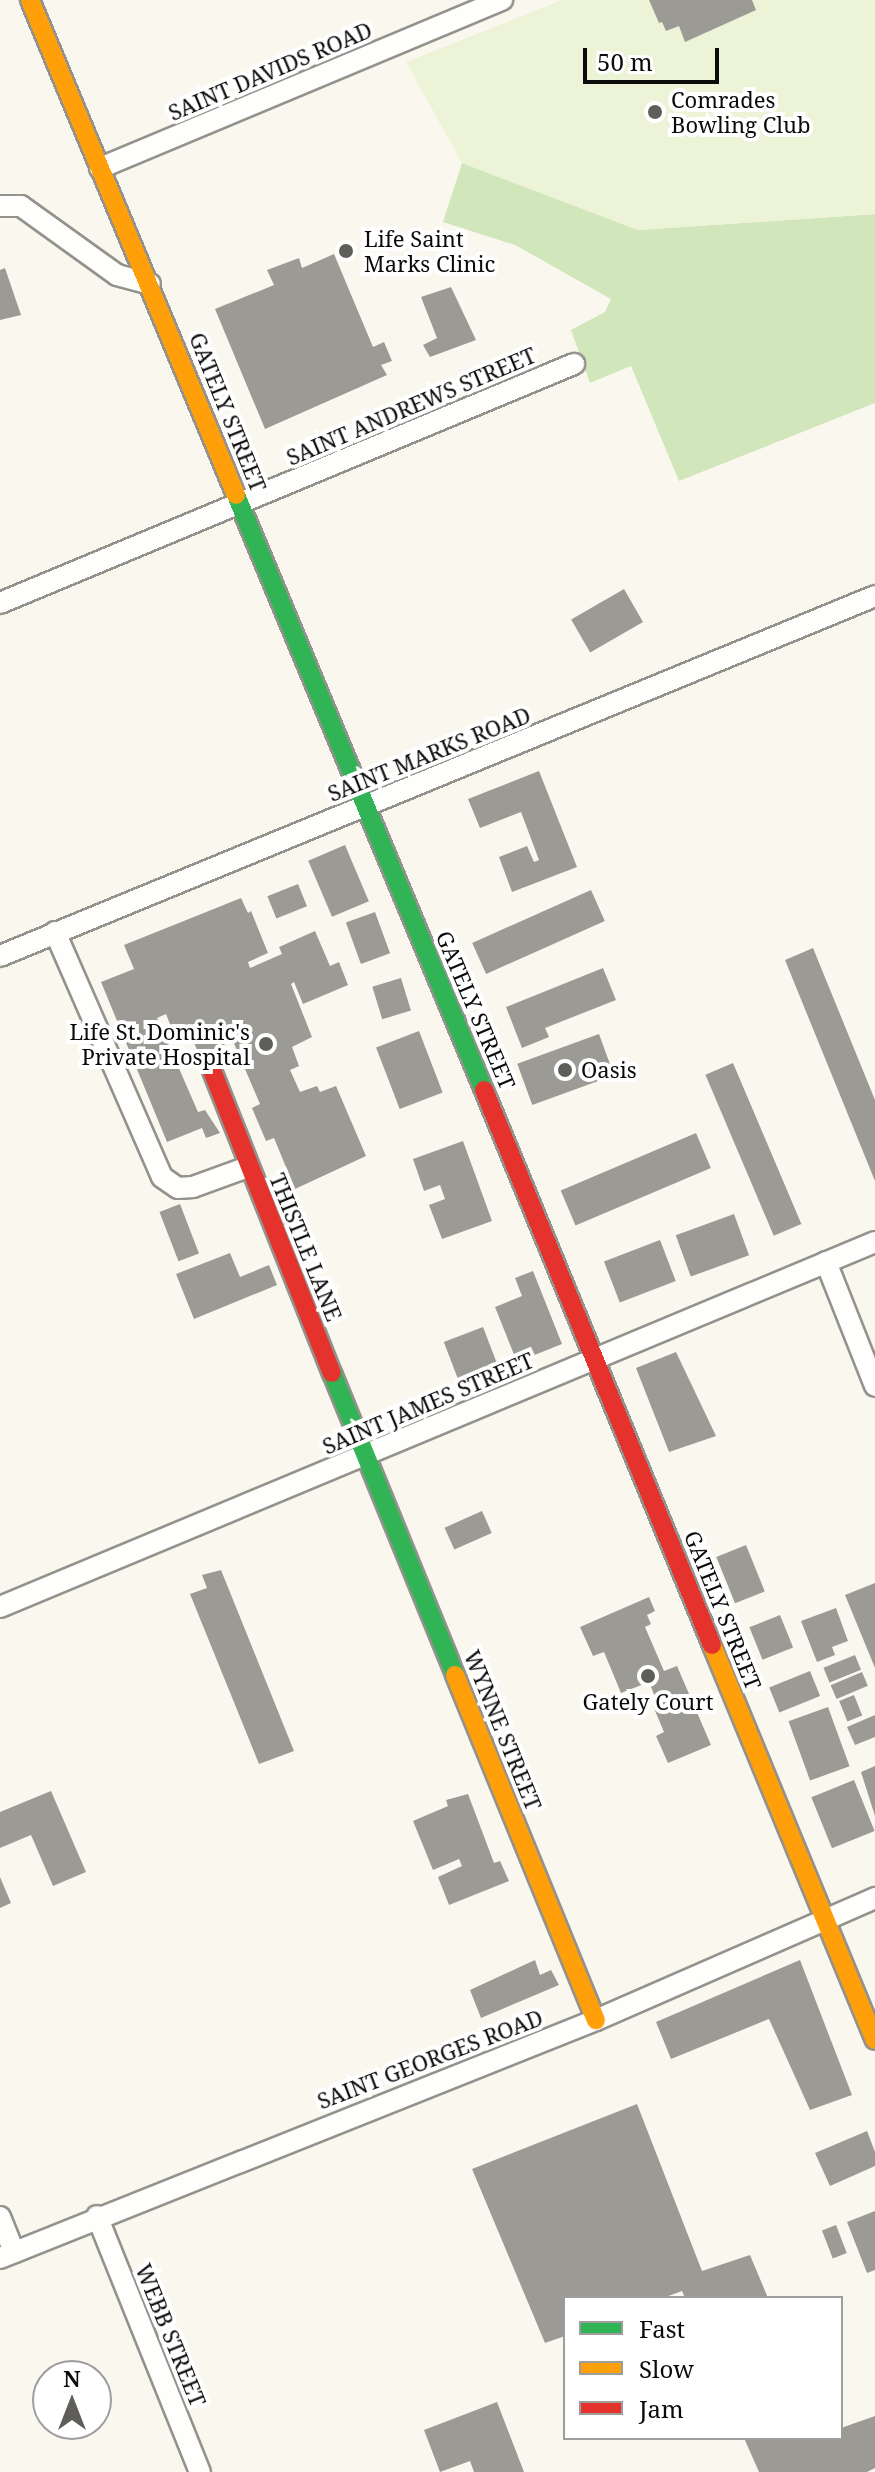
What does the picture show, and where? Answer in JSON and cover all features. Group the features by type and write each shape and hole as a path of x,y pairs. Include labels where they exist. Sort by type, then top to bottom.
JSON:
{"street":[{"name":"GATELY STREET","path":"30,0 595,1357 823,1921 875,2040"},
{"name":"SAINT DAVIDS ROAD","path":"100,168 502,0"},
{"path":"0,206 21,206 117,275 150,284"},
{"name":"SAINT ANDREWS STREET","path":"0,603 574,364"},
{"name":"SAINT MARKS ROAD","path":"0,956 875,596"},
{"name":"THISTLE LANE","path":"55,932 162,1177 178,1188 193,1187 248,1167 366,1457"},
{"path":"211,1068 248,1167"},
{"name":"SAINT JAMES STREET","path":"0,1607 366,1457 595,1357 875,1242"},
{"path":"826,1262 875,1386"},
{"name":"WYNNE STREET","path":"366,1457 596,2020"},
{"name":"SAINT GEORGES ROAD","path":"7,2255 97,2216 596,2020 875,1898"},
{"name":"WEBB STREET","path":"97,2216 200,2472"},
{"path":"0,2217 7,2255"}],"green space":[{"name":"Comrades Bowling Club","path":"562,0 875,0 875,214 638,230 462,163 406,62"},
{"path":"462,163 638,230 875,214 875,403 679,481 631,366 590,383 571,330 605,312 611,299 515,245 443,222"}],"building":[{"path":"649,0 752,0 756,10 685,42 679,26 666,31 662,22 659,23"},
{"path":"334,254 373,347 384,342 392,361 381,365 387,375 265,429 215,309 274,285 267,270 299,258 302,268"},
{"path":"5,268 21,315 0,320 0,270"},
{"path":"451,287 476,340 430,357 423,345 437,338 421,297"},
{"path":"624,589 643,622 590,652 571,620"},
{"path":"539,771 577,867 512,892 499,857 527,846 534,862 539,860 521,812 480,828 468,799"},
{"path":"345,845 369,901 332,917 308,861"},
{"path":"298,884 307,906 276,919 267,896"},
{"path":"591,890 605,921 486,974 472,943"},
{"name":"Life St. Dominic's Private Hospital","path":"241,898 248,913 251,911 268,953 248,962 250,968 282,954 279,947 315,931 330,966 339,962 348,985 303,1004 294,982 291,984 312,1037 292,1047 299,1066 290,1070 300,1092 317,1086 320,1092 336,1086 366,1156 295,1189 274,1138 266,1141 252,1108 260,1104 233,1041 199,1055 189,1030 185,1028 173,1032 166,1014 157,1018 198,1112 205,1110 220,1133 206,1138 202,1128 167,1142 101,982 134,969 124,945"},
{"path":"375,912 390,953 361,964 346,923"},
{"path":"813,948 875,1100 875,1181 785,960"},
{"path":"603,968 616,1000 545,1028 549,1037 522,1048 506,1007"},
{"path":"401,978 411,1011 382,1019 372,987"},
{"path":"419,1031 443,1093 400,1109 376,1047"},
{"name":"Oasis","path":"599,1034 614,1075 532,1105 517,1064"},
{"path":"733,1063 801,1224 774,1236 705,1075"},
{"path":"696,1133 711,1168 576,1225 561,1190"},
{"path":"463,1141 492,1221 442,1239 429,1205 445,1199 440,1185 424,1191 413,1159"},
{"path":"180,1204 199,1253 178,1261 159,1212"},
{"path":"734,1214 749,1255 691,1277 676,1235"},
{"path":"660,1240 676,1281 620,1303 604,1262"},
{"path":"230,1253 240,1277 269,1265 277,1285 194,1319 176,1274"},
{"path":"533,1271 562,1344 517,1362 495,1307 522,1296 515,1278"},
{"path":"483,1327 499,1369 460,1384 444,1342"},
{"path":"676,1352 716,1436 669,1452 636,1368"},
{"path":"482,1511 492,1533 454,1550 445,1528"},
{"path":"746,1545 765,1591 735,1603 716,1557"},
{"path":"221,1570 294,1751 259,1764 190,1594 207,1588 202,1575"},
{"path":"875,1583 875,1668 845,1595"},
{"name":"Gately Court","path":"649,1597 655,1611 647,1615 651,1624 645,1627 664,1671 677,1666 711,1745 668,1763 656,1736 664,1732 653,1706 658,1704 649,1682 621,1693 604,1652 593,1656 580,1627"},
{"path":"836,1608 848,1641 832,1647 835,1655 817,1662 801,1621"},
{"path":"780,1615 793,1647 763,1660 749,1627"},
{"path":"855,1655 861,1670 829,1683 823,1668"},
{"path":"810,1671 820,1696 779,1713 769,1687"},
{"path":"862,1672 868,1686 837,1699 831,1685"},
{"path":"854,1695 862,1715 847,1721 839,1701"},
{"path":"828,1707 850,1766 810,1781 789,1721"},
{"path":"875,1715 875,1737 855,1745 847,1727"},
{"path":"875,1766 875,1816 861,1772"},
{"path":"854,1780 875,1831 832,1848 811,1797"},
{"path":"51,1791 86,1872 53,1886 31,1835 0,1848 0,1812"},
{"path":"468,1794 494,1863 500,1861 509,1881 449,1905 438,1877 462,1866 459,1859 433,1870 413,1821 448,1806 446,1800"},
{"path":"0,1877 11,1903 0,1908"},
{"path":"535,1960 540,1975 551,1970 559,1985 481,2018 470,1990"},
{"path":"800,1960 852,2095 810,2110 769,2019 671,2059 656,2022"},
{"path":"637,2104 702,2271 750,2255 767,2296 684,2296 682,2291 668,2296 563,2296 563,2337 545,2343 472,2169"},
{"path":"867,2131 875,2152 875,2166 830,2186 815,2153"},
{"path":"875,2211 875,2270 867,2273 847,2222"},
{"path":"836,2225 847,2253 833,2258 822,2230"},
{"path":"497,2402 524,2472 474,2472 470,2461 440,2472 424,2430"},
{"path":"875,2416 875,2468 867,2472 759,2472 745,2440 843,2440 843,2427"}],"traffic: fast":[{"path":"236,495 484,1090"},
{"path":"332,1373 455,1675"}],"traffic: slow":[{"path":"30,0 236,495"},
{"path":"712,1645 875,2040"},
{"path":"455,1675 596,2020"}],"traffic: jam":[{"path":"211,1068 332,1373"},
{"path":"484,1090 712,1645"}],"place":[{"name":"Comrades Bowling Club","path":"655,112"},
{"name":"Life Saint Marks Clinic","path":"346,251"},
{"name":"Life St. Dominic's Private Hospital","path":"266,1044"},
{"name":"Oasis","path":"565,1070"},
{"name":"Gately Court","path":"648,1676"}]}
